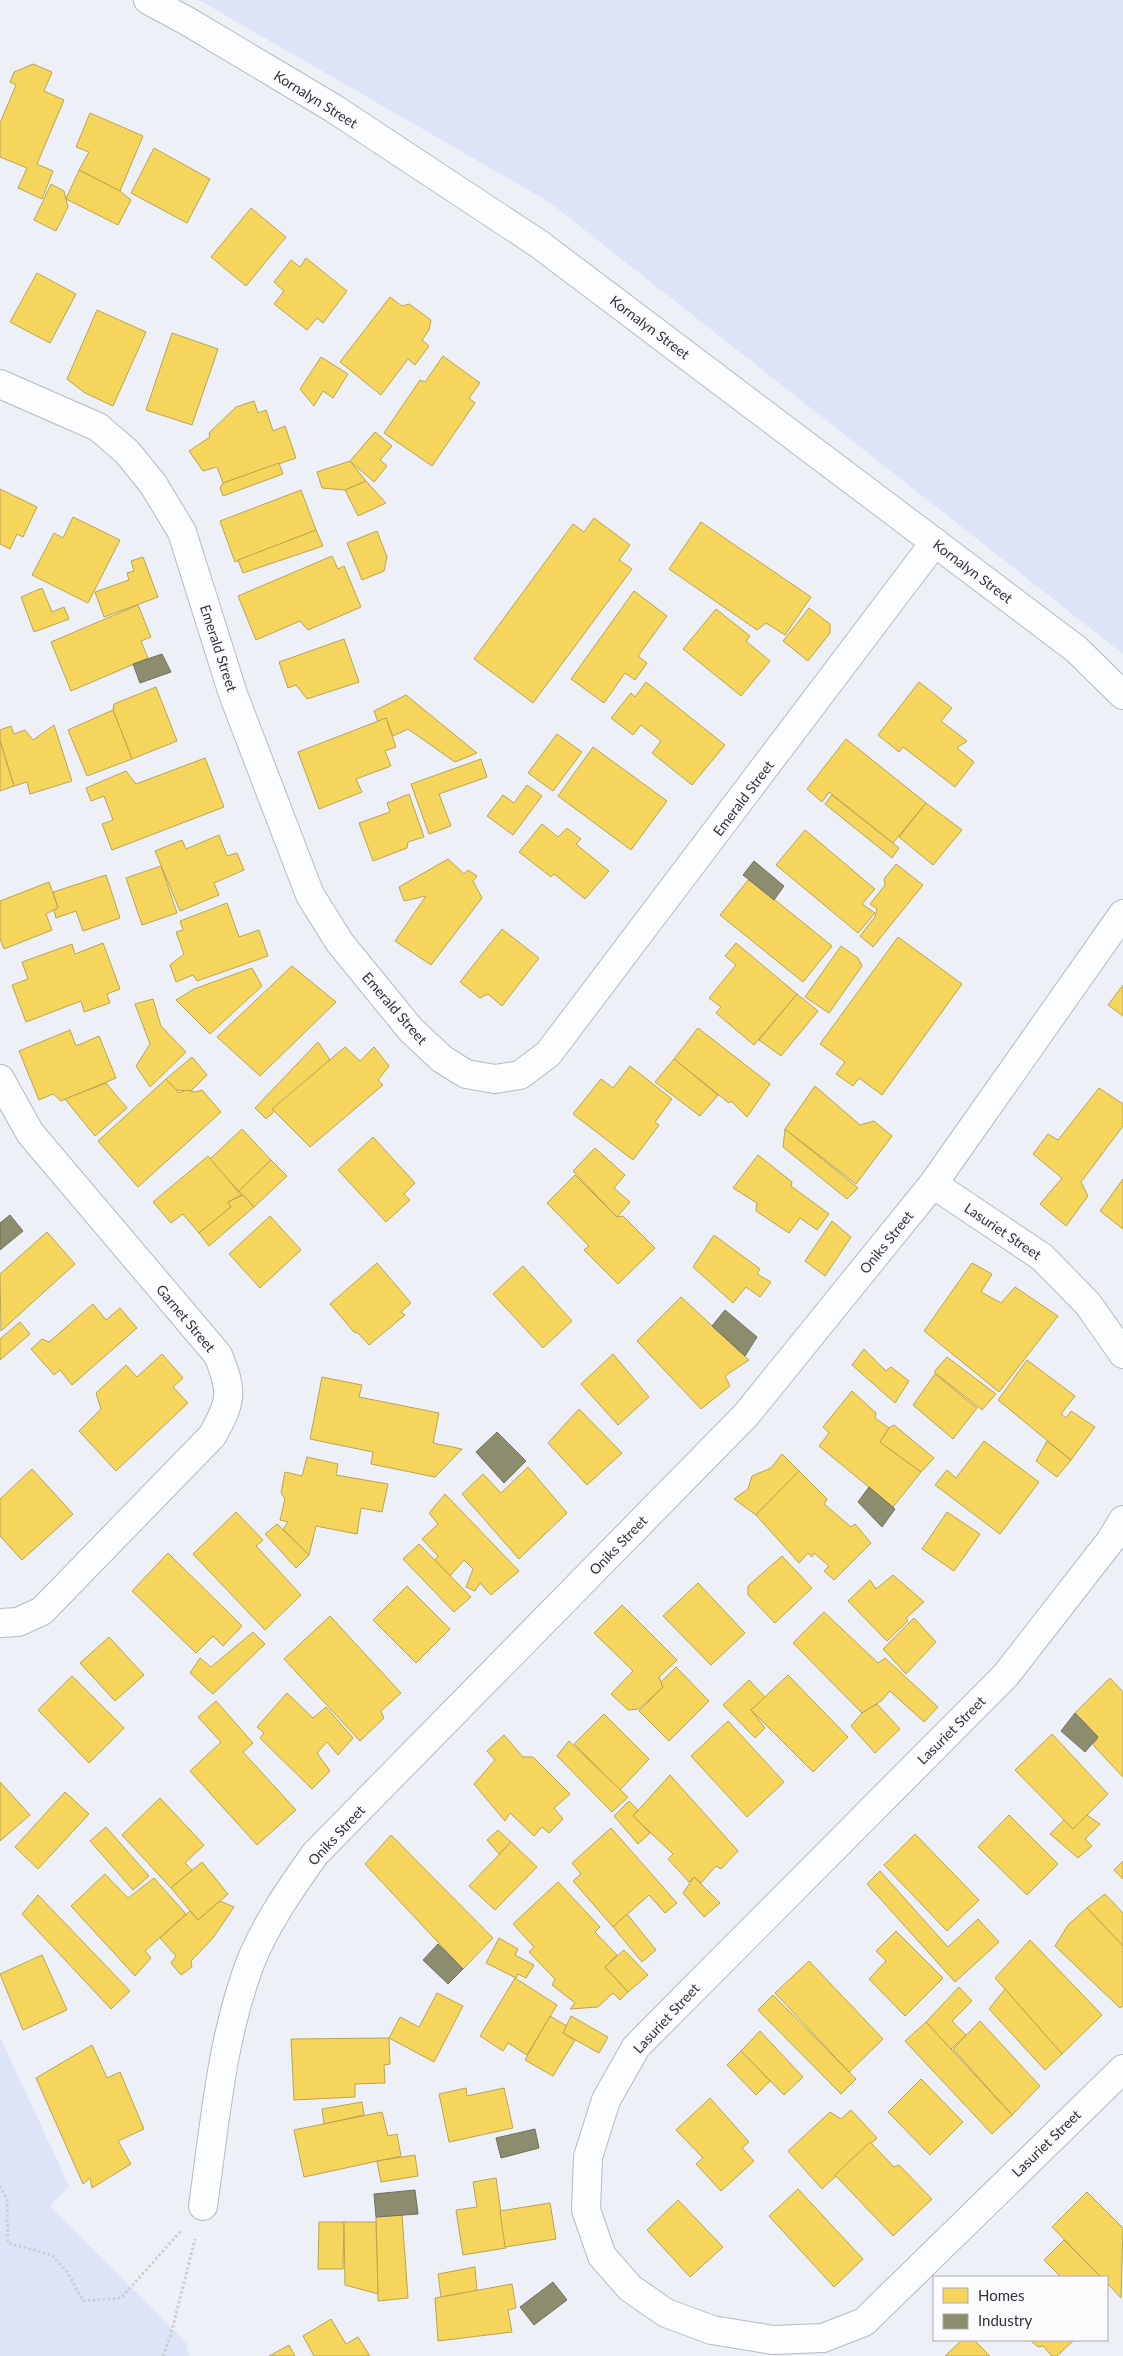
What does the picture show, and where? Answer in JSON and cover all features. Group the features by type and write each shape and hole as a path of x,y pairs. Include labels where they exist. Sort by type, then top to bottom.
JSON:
{"street":[{"name":"Kornalyn Street","path":"148,0 187,20 333,108 539,244 1076,649 1123,695"},
{"name":"Emerald Street","path":"0,384 98,427 127,452 153,484 182,532 233,694 310,895 340,944 410,1030 442,1059 466,1074 495,1079 520,1075 548,1054 935,542"},
{"name":"Oniks Street","path":"203,2206 230,2029 252,1960 279,1904 315,1854 746,1415 933,1184 1123,914"},
{"name":"Garnet Street","path":"0,1080 30,1133 218,1355 229,1382 226,1412 212,1436 42,1612 18,1622 0,1623"},
{"name":"Lasuriet Street","path":"933,1184 1042,1257 1088,1304 1123,1354"},
{"name":"Lasuriet Street","path":"1123,1520 1112,1540 1006,1675 636,2047 606,2100 588,2157 586,2210 602,2256 630,2288 666,2313 712,2330 773,2340 823,2338 864,2322 1123,2068"}],"path":[{"path":"0,2186 7,2200 8,2243 52,2255 68,2273 83,2301 121,2298 203,2206"},
{"path":"163,2356 171,2334 203,2206"}],"shaded area":[{"path":"199,0 1123,0 1123,654 549,202"},
{"path":"0,2037 69,2186 50,2206 186,2343 189,2356 0,2356"}],"building: Homes":[{"path":"33,64 52,72 44,91 64,100 37,164 53,171 42,199 18,188 27,168 0,157 0,123 16,85 10,82 14,72"},
{"path":"90,113 143,136 120,191 79,170 89,152 76,147"},
{"path":"154,148 210,179 187,223 131,193"},
{"path":"79,170 120,191 131,200 118,225 66,199"},
{"path":"51,184 64,191 68,207 56,231 34,220"},
{"path":"251,208 286,237 246,286 211,257"},
{"path":"306,258 347,291 323,323 317,318 307,330 274,304 284,291 274,282 291,260 300,267"},
{"path":"37,273 76,294 50,343 10,322"},
{"path":"390,297 402,306 409,304 431,320 429,330 422,340 429,346 415,365 408,359 381,395 340,362"},
{"path":"97,310 146,332 113,406 85,393 67,379"},
{"path":"172,333 218,349 192,425 146,410"},
{"path":"443,356 480,383 469,398 475,403 432,466 384,433 420,380 425,382"},
{"path":"321,357 348,374 333,398 323,391 314,406 300,389"},
{"path":"254,401 258,413 266,410 273,431 285,426 296,458 223,483 217,467 203,471 189,451 210,437 209,433 236,407"},
{"path":"375,432 392,446 380,460 387,466 374,482 350,461"},
{"path":"350,461 366,481 345,490 322,488 317,472"},
{"path":"279,463 283,474 223,496 220,488 223,483"},
{"path":"366,481 386,503 358,516 345,490"},
{"path":"0,489 37,507 23,537 17,534 10,549 0,544"},
{"path":"301,490 316,530 235,562 220,521"},
{"path":"73,517 120,540 88,603 32,575 54,533 63,538"},
{"path":"594,518 630,545 619,560 632,569 533,703 474,659 573,524 584,532"},
{"path":"701,522 811,597 785,635 766,623 757,630 669,569"},
{"path":"316,530 323,546 243,573 238,560"},
{"path":"377,531 387,557 384,571 362,580 347,543"},
{"path":"332,556 338,569 344,566 361,607 308,630 300,621 256,640 238,596"},
{"path":"143,557 158,597 104,617 95,592 129,580 127,573 134,571 131,561"},
{"path":"42,588 52,612 64,607 69,619 34,632 21,597"},
{"path":"634,591 667,616 638,656 647,663 635,680 625,673 604,703 571,679"},
{"path":"138,605 151,637 141,641 148,658 71,691 51,642"},
{"path":"809,608 830,624 830,633 808,661 783,641"},
{"path":"716,609 750,636 746,641 770,661 741,696 683,649"},
{"path":"344,639 359,682 307,699 296,685 288,688 279,662"},
{"path":"646,682 725,745 692,785 652,753 661,741 641,725 633,735 611,718 631,693 635,697"},
{"path":"919,682 952,708 941,721 967,741 957,748 974,762 955,787 903,747 899,752 878,735"},
{"path":"156,687 177,741 132,759 113,710 114,704"},
{"path":"406,695 477,753 455,762 408,729 393,736 386,718 378,722 374,711"},
{"path":"113,710 132,759 87,776 68,730"},
{"path":"386,718 396,747 385,751 391,766 356,779 362,792 319,809 298,752"},
{"path":"54,725 72,781 30,794 27,782 14,786 0,741 0,730 11,726 14,734 25,730 33,740"},
{"path":"557,734 582,752 553,791 528,773"},
{"path":"846,739 926,803 893,843 829,792 822,802 807,789"},
{"path":"0,741 14,786 0,791"},
{"path":"593,747 667,801 631,850 558,796"},
{"path":"205,758 224,807 112,850 102,824 113,820 104,796 91,801 86,788 126,771 136,784"},
{"path":"481,759 487,777 439,794 451,826 429,834 411,784"},
{"path":"527,785 542,796 513,835 487,816 503,795 514,803"},
{"path":"409,794 424,837 408,842 407,848 373,861 359,823 390,812 387,803"},
{"path":"832,795 899,848 892,858 825,804"},
{"path":"926,803 962,830 933,865 899,837"},
{"path":"542,824 558,837 567,828 581,839 576,844 609,871 585,899 554,874 551,877 519,852"},
{"path":"805,830 875,889 862,904 875,913 858,933 776,865"},
{"path":"219,835 227,856 237,853 244,870 214,883 219,895 180,911 155,851 182,840 186,849"},
{"path":"448,859 464,874 468,870 477,876 473,881 482,898 431,965 395,941 426,896 404,901 399,887"},
{"path":"896,864 923,885 873,947 860,936 875,917 877,909 870,904 885,885 884,879"},
{"path":"161,866 177,913 142,925 126,878"},
{"path":"106,875 120,918 83,931 76,911 56,918 54,910 58,908 53,892"},
{"path":"749,879 832,946 803,982 720,915"},
{"path":"49,882 58,908 46,914 52,930 4,949 0,939 0,901"},
{"path":"227,903 239,937 259,930 268,956 197,981 193,975 176,982 170,965 184,954 176,932 183,930 180,921"},
{"path":"502,929 539,958 502,1006 488,994 480,998 460,982"},
{"path":"898,937 962,984 882,1095 859,1078 853,1086 836,1074 845,1062 820,1044"},
{"path":"103,943 120,989 107,994 110,1003 84,1012 81,1001 26,1022 12,985 28,979 22,962 72,944 75,954"},
{"path":"736,943 797,994 754,1045 716,1013 721,1007 709,998 736,965 725,956"},
{"path":"841,946 858,958 862,966 829,1013 805,997"},
{"path":"292,966 336,1002 260,1076 217,1037"},
{"path":"252,968 262,986 210,1034 176,1000 194,989"},
{"path":"1123,985 1123,1016 1108,1005"},
{"path":"797,994 818,1011 781,1056 759,1040"},
{"path":"153,999 161,1026 186,1052 150,1087 136,1066 150,1044 135,1004"},
{"path":"698,1028 770,1084 747,1117 731,1101 729,1103 674,1059"},
{"path":"70,1030 76,1046 99,1036 116,1078 61,1101 53,1094 39,1100 19,1051"},
{"path":"318,1042 330,1060 266,1119 255,1108"},
{"path":"345,1047 360,1061 374,1047 389,1066 378,1080 383,1085 310,1147 272,1109"},
{"path":"192,1057 207,1075 191,1091 176,1090 166,1079"},
{"path":"674,1059 718,1095 700,1116 655,1082"},
{"path":"630,1066 672,1099 655,1122 659,1125 633,1160 573,1114 601,1079 613,1088"},
{"path":"166,1079 179,1093 186,1090 195,1092 202,1090 221,1112 138,1187 98,1141"},
{"path":"106,1083 127,1108 95,1136 65,1099"},
{"path":"815,1086 860,1125 874,1121 892,1136 856,1184 785,1129"},
{"path":"1099,1088 1123,1104 1123,1126 1081,1182 1088,1196 1066,1226 1040,1204 1062,1178 1033,1154 1048,1134 1058,1140"},
{"path":"242,1129 271,1160 239,1191 209,1160"},
{"path":"785,1129 858,1188 847,1199 783,1147"},
{"path":"373,1137 415,1183 404,1194 410,1200 386,1222 338,1170"},
{"path":"595,1148 625,1175 614,1188 630,1202 617,1217 573,1171"},
{"path":"758,1155 792,1182 791,1186 829,1214 817,1230 800,1218 789,1233 756,1211 757,1203 733,1188"},
{"path":"208,1156 241,1195 228,1202 231,1207 199,1233 183,1214 171,1223 153,1202"},
{"path":"271,1160 287,1176 254,1207 239,1191"},
{"path":"575,1175 617,1217 623,1216 655,1248 618,1284 584,1250 589,1246 547,1203"},
{"path":"1123,1179 1123,1229 1100,1211"},
{"path":"243,1195 254,1207 209,1246 199,1233 231,1207 228,1202"},
{"path":"270,1216 301,1250 260,1288 229,1254"},
{"path":"832,1221 851,1237 825,1276 805,1261"},
{"path":"47,1232 75,1264 1,1331 0,1274"},
{"path":"714,1235 760,1269 757,1274 771,1282 760,1297 746,1287 733,1303 693,1267"},
{"path":"377,1263 411,1303 401,1312 405,1315 369,1345 358,1333 354,1332 330,1304"},
{"path":"972,1263 992,1274 981,1292 1001,1303 1015,1287 1058,1316 999,1392 924,1331"},
{"path":"523,1266 572,1321 543,1348 493,1294"},
{"path":"681,1297 749,1360 725,1376 730,1386 701,1409 637,1341"},
{"path":"93,1304 106,1320 120,1308 137,1328 72,1385 60,1370 54,1375 31,1349 42,1339 49,1342"},
{"path":"20,1322 30,1334 0,1360 0,1339"},
{"path":"864,1349 886,1371 891,1367 909,1381 895,1403 852,1365"},
{"path":"162,1354 183,1378 173,1387 188,1403 116,1471 79,1431 101,1409 96,1393 126,1365 137,1377"},
{"path":"613,1354 649,1397 618,1425 581,1384"},
{"path":"947,1357 996,1394 982,1410 934,1372"},
{"path":"1027,1360 1075,1396 1061,1414 1066,1418 1071,1411 1095,1427 1071,1460 998,1400"},
{"path":"935,1374 977,1408 953,1439 913,1405"},
{"path":"322,1377 362,1385 359,1397 439,1413 433,1443 462,1449 435,1477 371,1464 373,1452 310,1439"},
{"path":"852,1391 876,1413 875,1418 889,1428 880,1442 921,1472 893,1507 819,1446 829,1433 823,1427"},
{"path":"579,1409 622,1453 587,1485 548,1443"},
{"path":"894,1425 934,1458 921,1472 880,1442 889,1428"},
{"path":"984,1441 1039,1482 1000,1534 935,1485 947,1470 956,1478"},
{"path":"1047,1441 1071,1460 1057,1477 1036,1461"},
{"path":"782,1454 799,1471 756,1515 734,1499 748,1489 752,1476 771,1468"},
{"path":"307,1457 338,1464 336,1475 388,1484 382,1512 361,1508 357,1534 316,1526 309,1555 283,1529 288,1522 280,1520 285,1499 281,1493 285,1472 302,1476"},
{"path":"528,1467 567,1513 519,1559 462,1494 483,1474 501,1493"},
{"path":"32,1469 73,1514 22,1560 0,1536 0,1499"},
{"path":"799,1471 827,1499 824,1504 851,1527 855,1524 871,1543 834,1580 824,1571 829,1566 814,1553 812,1557 808,1553 799,1563 756,1515"},
{"path":"445,1494 519,1571 491,1595 480,1583 475,1591 466,1587 473,1569 464,1560 450,1576 435,1560 438,1556 422,1539 438,1524 429,1513"},
{"path":"236,1512 263,1540 256,1546 301,1595 265,1630 193,1554"},
{"path":"947,1512 980,1534 954,1571 922,1549"},
{"path":"277,1524 309,1555 296,1568 265,1534"},
{"path":"419,1544 471,1597 454,1612 403,1559"},
{"path":"168,1553 242,1626 223,1646 213,1636 196,1653 132,1591"},
{"path":"782,1556 812,1588 775,1623 748,1595 748,1586"},
{"path":"893,1575 924,1602 906,1618 908,1621 887,1641 848,1601 870,1580 876,1589"},
{"path":"698,1583 745,1633 711,1665 663,1616"},
{"path":"407,1586 450,1629 416,1663 373,1620"},
{"path":"622,1605 677,1660 659,1677 663,1687 639,1709 628,1710 611,1694 633,1671 594,1633"},
{"path":"824,1612 878,1663 885,1658 938,1707 924,1722 890,1691 881,1701 862,1713 793,1643"},
{"path":"330,1616 401,1693 381,1711 384,1718 360,1741 284,1659"},
{"path":"914,1618 936,1642 906,1674 883,1649"},
{"path":"253,1632 265,1644 213,1694 190,1673 200,1658 211,1667"},
{"path":"109,1637 144,1675 115,1701 80,1663"},
{"path":"676,1667 709,1701 669,1741 639,1711 663,1687 661,1682"},
{"path":"788,1675 848,1737 813,1772 751,1710"},
{"path":"72,1676 124,1728 89,1763 38,1710"},
{"path":"1110,1678 1123,1692 1123,1777 1093,1745 1098,1737 1075,1713"},
{"path":"749,1680 765,1697 751,1710 765,1728 755,1738 723,1705"},
{"path":"287,1693 313,1718 326,1707 353,1738 338,1755 327,1742 317,1753 330,1771 312,1789 260,1738 264,1733 257,1727"},
{"path":"216,1701 253,1743 243,1752 296,1810 257,1845 190,1771 221,1742 198,1717"},
{"path":"877,1704 900,1729 875,1753 851,1726 862,1713"},
{"path":"604,1714 649,1759 620,1790 574,1744"},
{"path":"728,1721 784,1782 747,1817 691,1756"},
{"path":"1052,1734 1108,1794 1073,1829 1015,1770"},
{"path":"504,1735 523,1757 533,1757 570,1794 554,1808 563,1819 549,1833 542,1827 534,1836 510,1813 505,1821 474,1784 495,1760 487,1751"},
{"path":"569,1741 628,1797 612,1812 557,1756"},
{"path":"670,1775 738,1851 721,1869 716,1866 701,1883 694,1877 689,1882 668,1859 673,1854 633,1816"},
{"path":"0,1782 30,1815 0,1841"},
{"path":"65,1792 89,1814 38,1869 15,1847"},
{"path":"160,1798 204,1845 185,1863 192,1870 171,1888 122,1835"},
{"path":"629,1801 638,1810 633,1816 650,1833 638,1844 614,1816"},
{"path":"1009,1815 1058,1864 1027,1895 978,1847"},
{"path":"1087,1815 1100,1824 1085,1839 1092,1846 1078,1858 1050,1834 1064,1820 1073,1829"},
{"path":"106,1827 149,1876 133,1890 90,1841"},
{"path":"611,1828 677,1903 665,1913 649,1895 613,1927 573,1881 581,1874 572,1863"},
{"path":"498,1830 511,1842 499,1854 487,1840"},
{"path":"915,1834 979,1900 947,1931 884,1865"},
{"path":"391,1835 493,1938 463,1969 365,1864"},
{"path":"511,1842 537,1867 495,1910 469,1886"},
{"path":"1123,1861 1123,1879 1114,1870"},
{"path":"202,1862 228,1894 198,1920 171,1888"},
{"path":"880,1871 948,1947 978,1919 999,1942 955,1982 867,1884"},
{"path":"105,1874 128,1898 154,1878 186,1914 145,1951 151,1958 135,1976 71,1906"},
{"path":"694,1877 720,1903 704,1917 683,1893"},
{"path":"558,1882 600,1927 595,1932 617,1955 605,1967 628,1992 620,2000 613,1993 598,2007 570,2009 575,2003 552,1985 555,1979 529,1952 534,1947 513,1924"},
{"path":"1105,1894 1123,1913 1123,1946 1087,1908"},
{"path":"38,1895 130,1991 111,2009 22,1914"},
{"path":"220,1901 234,1907 213,1938 191,1961 192,1967 181,1975 171,1963 176,1956 160,1938 190,1911 198,1920"},
{"path":"1087,1908 1123,1946 1123,2006 1120,2008 1055,1946 1068,1925"},
{"path":"627,1914 656,1950 642,1962 613,1927"},
{"path":"896,1931 943,1978 905,2016 869,1979 886,1961 876,1951"},
{"path":"499,1938 518,1949 515,1955 534,1965 526,1978 518,1974 516,1978 486,1963"},
{"path":"1030,1940 1102,2015 1062,2054 995,1978"},
{"path":"624,1950 648,1975 628,1992 605,1967"},
{"path":"42,1955 67,2010 23,2030 0,1974"},
{"path":"809,1961 883,2039 849,2072 775,1993"},
{"path":"515,1978 557,2005 527,2055 508,2043 503,2051 480,2036"},
{"path":"959,1987 972,2001 952,2021 966,2035 951,2049 926,2022"},
{"path":"1005,1989 1062,2054 1045,2070 989,2009"},
{"path":"437,1993 463,2006 434,2062 389,2038 400,2017 419,2027"},
{"path":"773,1995 856,2079 841,2094 758,2010"},
{"path":"550,2016 567,2026 563,2033 575,2040 553,2076 525,2060"},
{"path":"571,2016 608,2037 599,2053 563,2033"},
{"path":"980,2021 1040,2086 1012,2115 953,2049"},
{"path":"926,2022 1012,2115 992,2134 905,2041"},
{"path":"760,2031 803,2077 784,2095 741,2051"},
{"path":"389,2038 390,2064 384,2065 385,2083 355,2084 355,2097 294,2100 291,2039"},
{"path":"92,2045 107,2078 120,2072 144,2129 118,2141 131,2164 92,2188 90,2178 83,2184 36,2078"},
{"path":"741,2051 770,2081 756,2095 727,2065"},
{"path":"921,2079 963,2122 930,2155 888,2112"},
{"path":"466,2088 467,2096 504,2088 513,2128 449,2142 439,2094"},
{"path":"710,2098 749,2142 742,2148 754,2161 721,2191 696,2164 703,2158 676,2130"},
{"path":"362,2102 364,2115 324,2124 322,2109"},
{"path":"851,2110 877,2138 822,2189 788,2151 830,2112 841,2119"},
{"path":"382,2112 388,2136 397,2134 401,2156 304,2177 294,2130"},
{"path":"870,2142 894,2167 899,2165 932,2199 893,2236 835,2175"},
{"path":"415,2155 418,2176 381,2182 377,2161"},
{"path":"496,2178 506,2248 463,2255 456,2210 477,2207 473,2182"},
{"path":"798,2189 863,2259 834,2287 769,2216"},
{"path":"1087,2192 1123,2228 1121,2298 1108,2284 1108,2276 1100,2276 1052,2227"},
{"path":"678,2200 723,2247 690,2277 647,2230"},
{"path":"550,2203 556,2239 505,2247 500,2211"},
{"path":"402,2215 408,2298 378,2301 376,2217"},
{"path":"319,2222 344,2222 343,2269 318,2269"},
{"path":"344,2222 376,2222 378,2294 345,2285"},
{"path":"1064,2240 1100,2276 1060,2276 1044,2260"},
{"path":"475,2267 477,2291 441,2297 438,2274"},
{"path":"512,2284 516,2308 508,2310 512,2332 438,2341 435,2298"},
{"path":"331,2319 346,2344 358,2337 370,2356 314,2356 303,2336"},
{"path":"961,2341 975,2341 990,2356 945,2356"},
{"path":"1031,2341 1073,2341 1057,2356 1052,2356 1043,2346 1038,2347"},
{"path":"289,2345 295,2356 269,2356"}],"building: Industry":[{"path":"162,654 171,672 140,683 133,664"},
{"path":"754,861 784,886 774,900 743,875"},
{"path":"10,1215 23,1231 0,1250 0,1223"},
{"path":"725,1310 757,1337 745,1356 712,1326"},
{"path":"497,1432 526,1461 504,1483 476,1452"},
{"path":"869,1487 895,1509 882,1527 858,1502"},
{"path":"1075,1713 1098,1737 1085,1752 1061,1731"},
{"path":"438,1944 463,1969 448,1984 423,1960"},
{"path":"535,2129 539,2148 501,2158 496,2138"},
{"path":"415,2190 418,2214 376,2217 374,2194"},
{"path":"553,2282 567,2300 534,2325 520,2307"}]}
